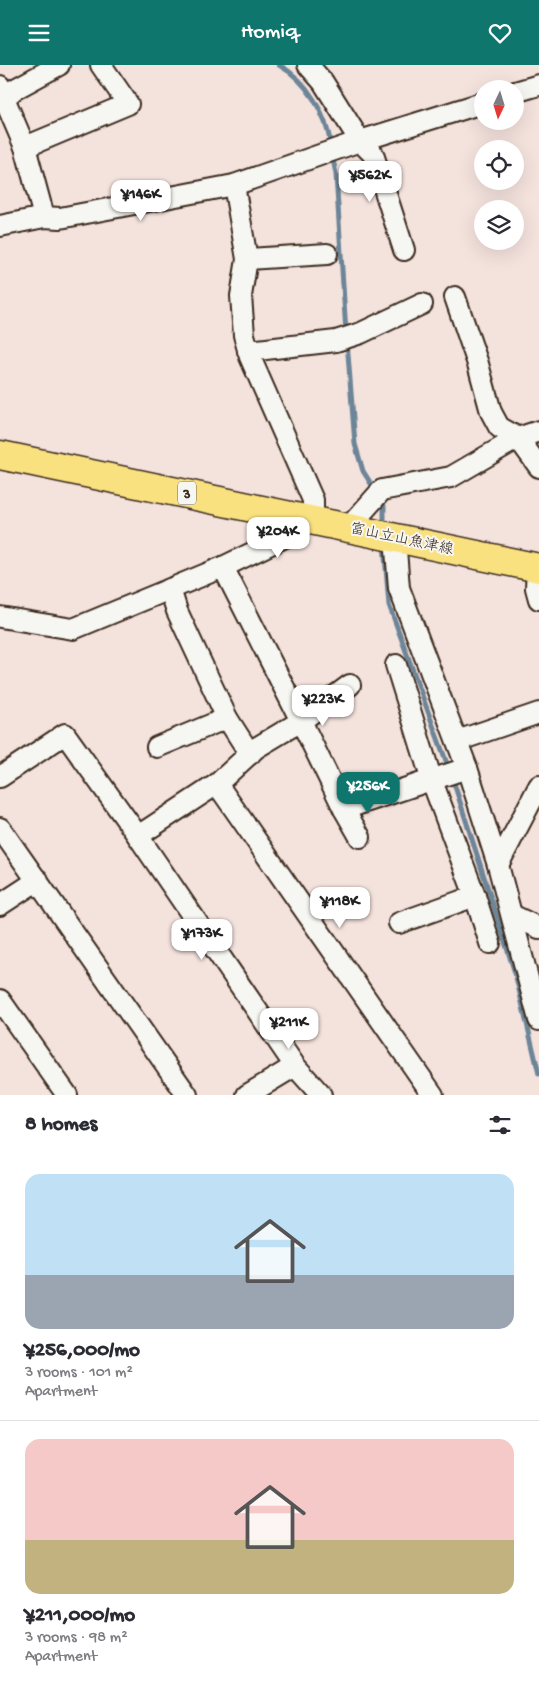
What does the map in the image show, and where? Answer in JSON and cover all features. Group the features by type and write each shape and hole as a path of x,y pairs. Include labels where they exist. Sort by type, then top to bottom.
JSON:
{"main road":[{"name":"富山立山魚津線","path":"0,455 538,568"}],"street":[{"path":"44,217 25,147 2,94 59,65"},
{"path":"25,147 128,104 101,65"},
{"path":"308,65 323,82 351,145 373,154 404,250"},
{"path":"524,89 539,85"},
{"path":"0,226 44,217 60,218 234,185 474,106"},
{"path":"0,617 73,629 223,567 287,535 304,518 313,500 248,351 244,335 241,296 247,259 234,185"},
{"path":"247,259 327,255"},
{"path":"455,297 478,364 491,412 499,427 518,438 539,467"},
{"path":"248,351 336,341 357,334 422,305"},
{"path":"539,431 518,438 451,477 376,497 378,533 457,741 464,769 498,865 539,1019"},
{"path":"223,567 344,809 360,837"},
{"path":"538,568 536,588 539,599"},
{"path":"170,589 180,619 227,718 250,754"},
{"path":"396,665 490,943"},
{"path":"138,836 217,784 250,754 301,721 350,685"},
{"path":"457,741 539,713"},
{"path":"157,747 227,718"},
{"path":"0,777 65,734 138,836 295,1066 321,1095"},
{"path":"344,809 436,780 464,769"},
{"path":"217,784 433,1095"},
{"path":"498,865 539,787"},
{"path":"0,828 187,1095"},
{"path":"0,905 38,880"},
{"path":"399,923 475,896"},
{"path":"512,915 539,928"},
{"path":"0,1000 67,1095"},
{"path":"247,1095 295,1066"}],"waterway":[{"path":"279,65 299,80 314,99 325,122 331,146"},
{"path":"332,154 336,174 346,333"},
{"path":"347,341 355,444 363,471 375,490"},
{"path":"380,500 384,506 384,528"},
{"path":"384,544 389,605 449,769"},
{"path":"452,777 515,973 539,1074"}]}
